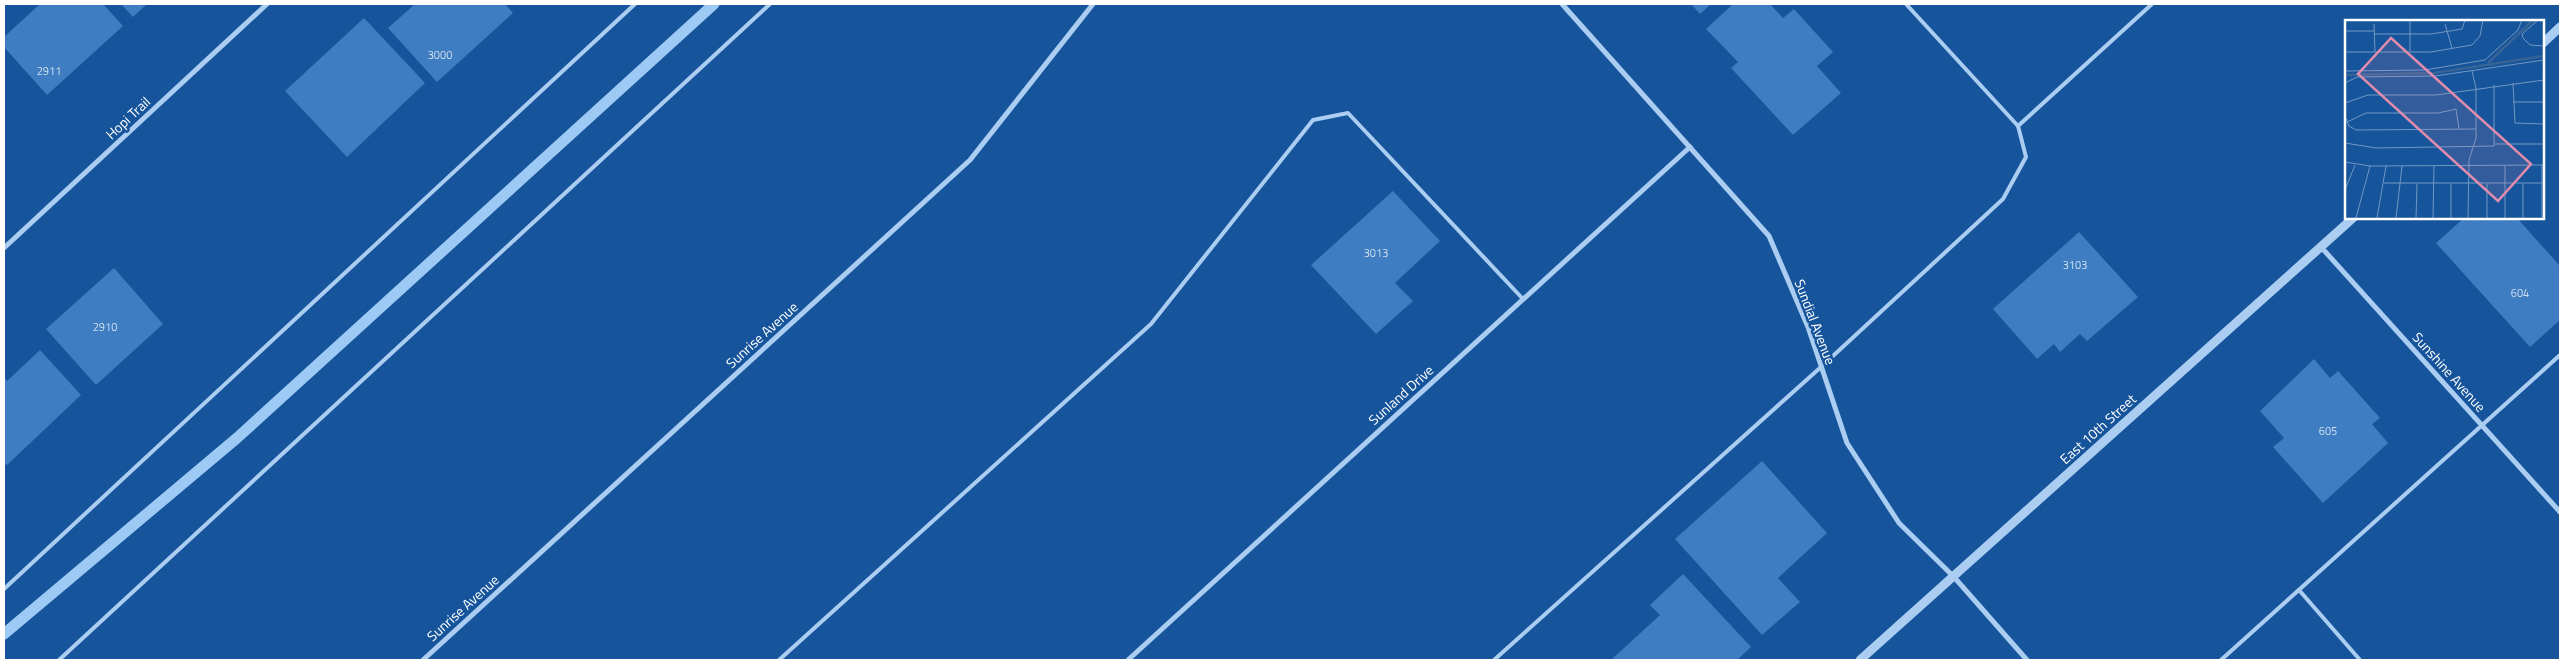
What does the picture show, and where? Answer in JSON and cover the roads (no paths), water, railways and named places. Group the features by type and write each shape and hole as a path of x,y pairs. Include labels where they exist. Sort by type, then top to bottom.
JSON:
{"street":[{"name":"Hopi Trail","path":"4,248 268,4"},
{"name":"Sunrise Avenue","path":"423,660 970,160 1094,4"},
{"name":"Sundial Avenue","path":"1562,4 1769,236 1808,327 1847,443 1899,523 1954,577 2027,660"},
{"path":"2544,42 2560,27"},
{"name":"Sunland Drive","path":"1128,660 1690,147"},
{"name":"East 10th Street","path":"1860,660 2352,219"},
{"name":"Sunshine Avenue","path":"2321,246 2560,512"}],"lane":[{"path":"4,589 635,4"},
{"path":"59,660 770,4"},
{"path":"1494,660 1821,367 2002,200 2026,157 2018,126 1906,4"},
{"path":"2018,126 2152,4"},
{"path":"779,660 1152,324 1313,120 1348,113 1523,299"},
{"path":"2221,660 2560,355"},
{"path":"2299,590 2360,660"}],"waterway":[{"path":"4,634 237,438 714,4"}]}
